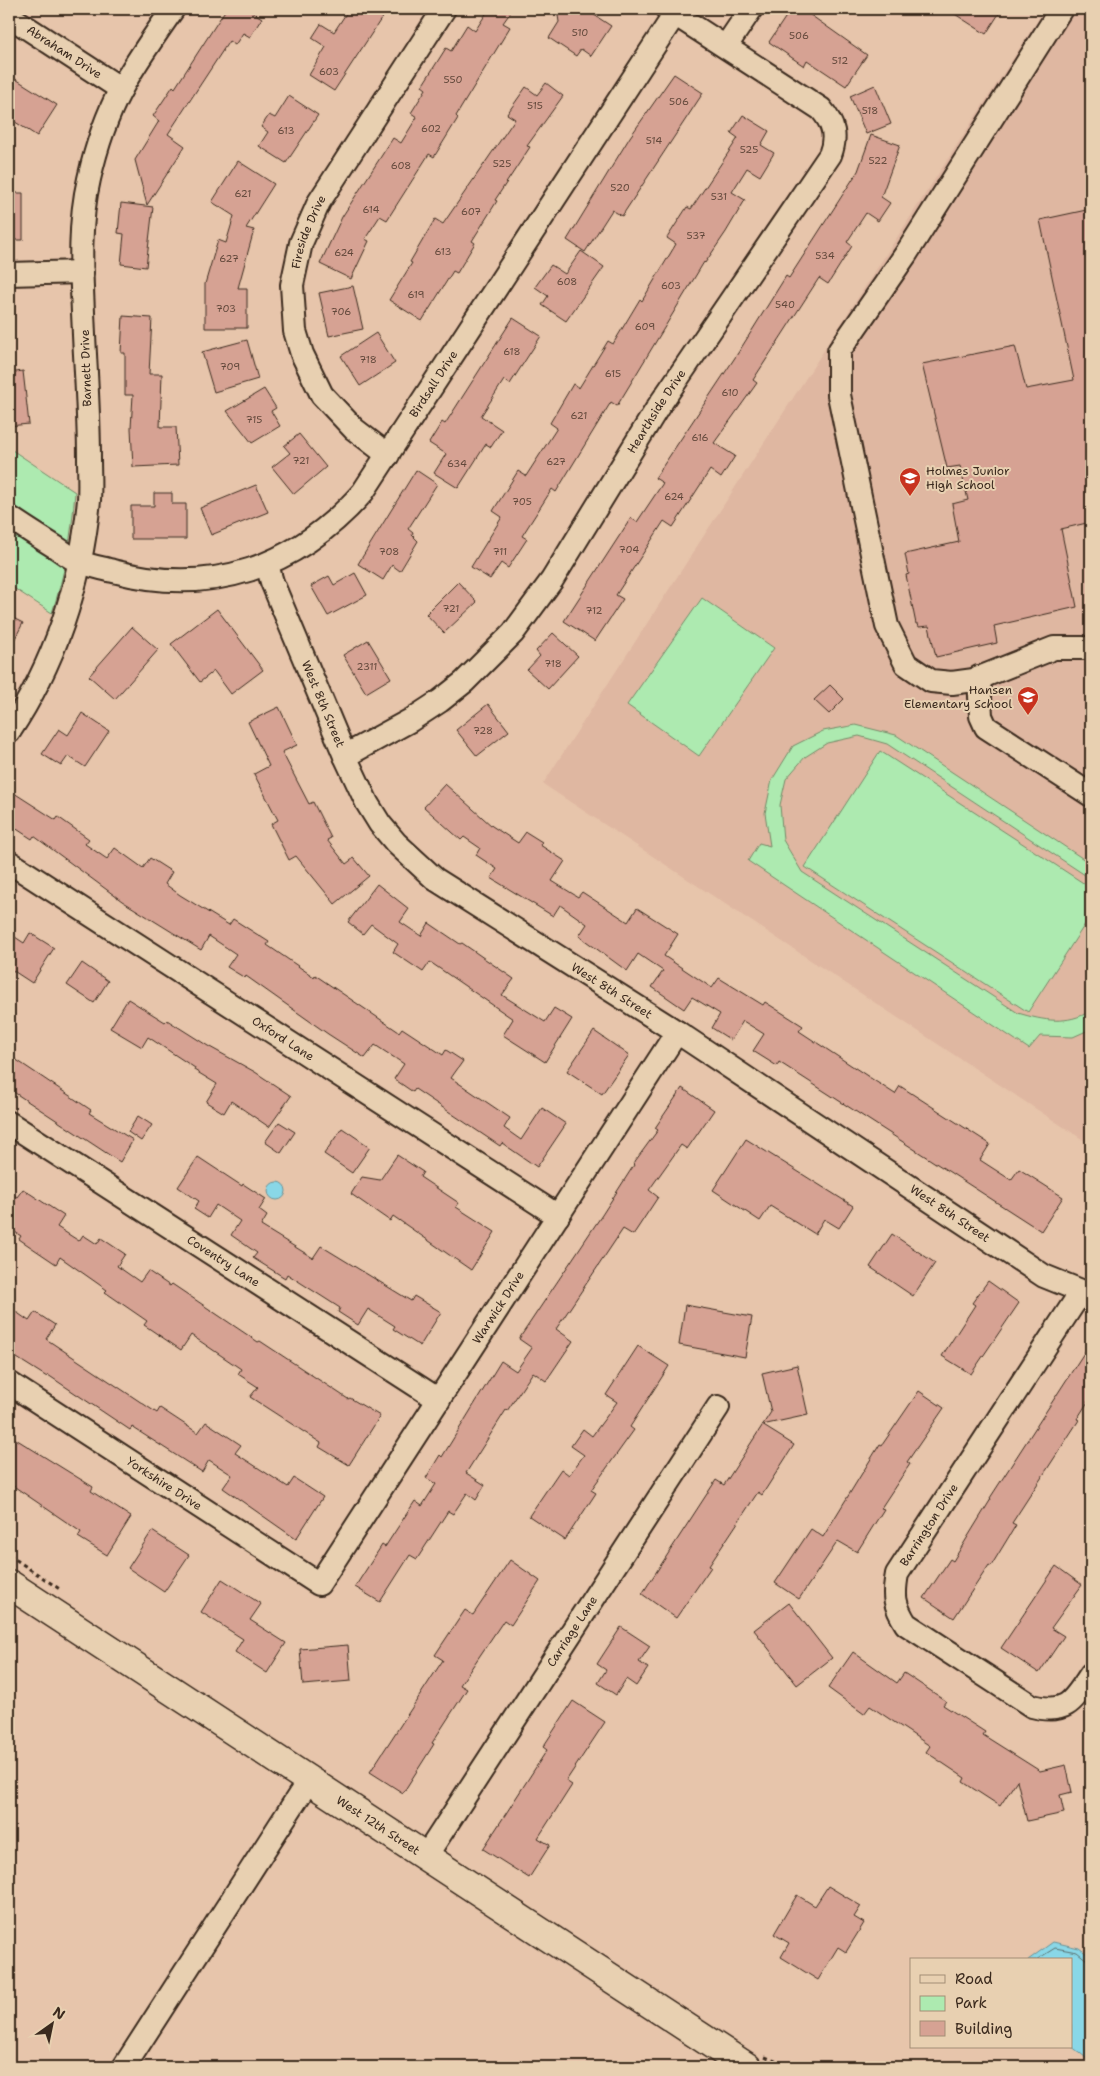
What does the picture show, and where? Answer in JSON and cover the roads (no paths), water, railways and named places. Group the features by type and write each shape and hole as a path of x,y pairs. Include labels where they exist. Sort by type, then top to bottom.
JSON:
{"main road":[{"name":"West 12th Street","path":"9,1584 747,2067"}],"street":[{"name":"Barnett Drive","path":"9,732 34,690 62,629 79,562 89,498 89,443 82,272 82,238 88,181 103,130 121,89 173,9"},
{"name":"Fireside Drive","path":"388,455 354,429 322,395 302,354 295,331 292,285 301,243 319,202 444,9"},
{"path":"671,11 726,46 751,9"},
{"path":"1061,9 906,254 839,351 839,395 887,626 906,664 931,681 952,683 979,677 1054,648 1091,648"},
{"name":"Birdsall Drive","path":"9,517 79,562 132,576 158,580 185,581 226,577 267,565 296,550 330,527 363,492 388,455 671,11"},
{"name":"Abraham Drive","path":"9,16 121,89"},
{"name":"Hearthside Drive","path":"345,756 411,720 452,692 488,659 528,615 552,580 658,407 830,155 835,138 834,129 829,118 821,109 726,46"},
{"path":"9,274 82,272"},
{"name":"West 8th Street","path":"267,565 272,582 345,756 367,803 380,824 396,843 435,879 677,1032 1044,1276 1086,1294"},
{"path":"979,677 981,716 986,727 1091,794"},
{"name":"Oxford Lane","path":"9,862 558,1216"},
{"name":"Warwick Drive","path":"319,1584 677,1032"},
{"name":"Coventry Lane","path":"9,1123 439,1400"},
{"name":"Barrington Drive","path":"1086,1294 898,1574 894,1592 897,1609 906,1624 1032,1706 1049,1710 1063,1707 1076,1698 1091,1674"},
{"name":"Yorkshire Drive","path":"9,1383 319,1584"},
{"name":"Carriage Lane","path":"426,1856 718,1407"},
{"path":"124,2067 309,1780"}],"water":[{"path":"273,1182 281,1182 286,1187 284,1198 273,1200 268,1195 268,1187"},
{"path":"1053,1942 1079,1948 1091,1957 1091,2066 1085,2057 1072,2047 1072,1958 1031,1958"}],"place":[{"name":"Holmes Junior High School","path":"910,497"},
{"name":"Hansen Elementary School","path":"1028,716"}]}
